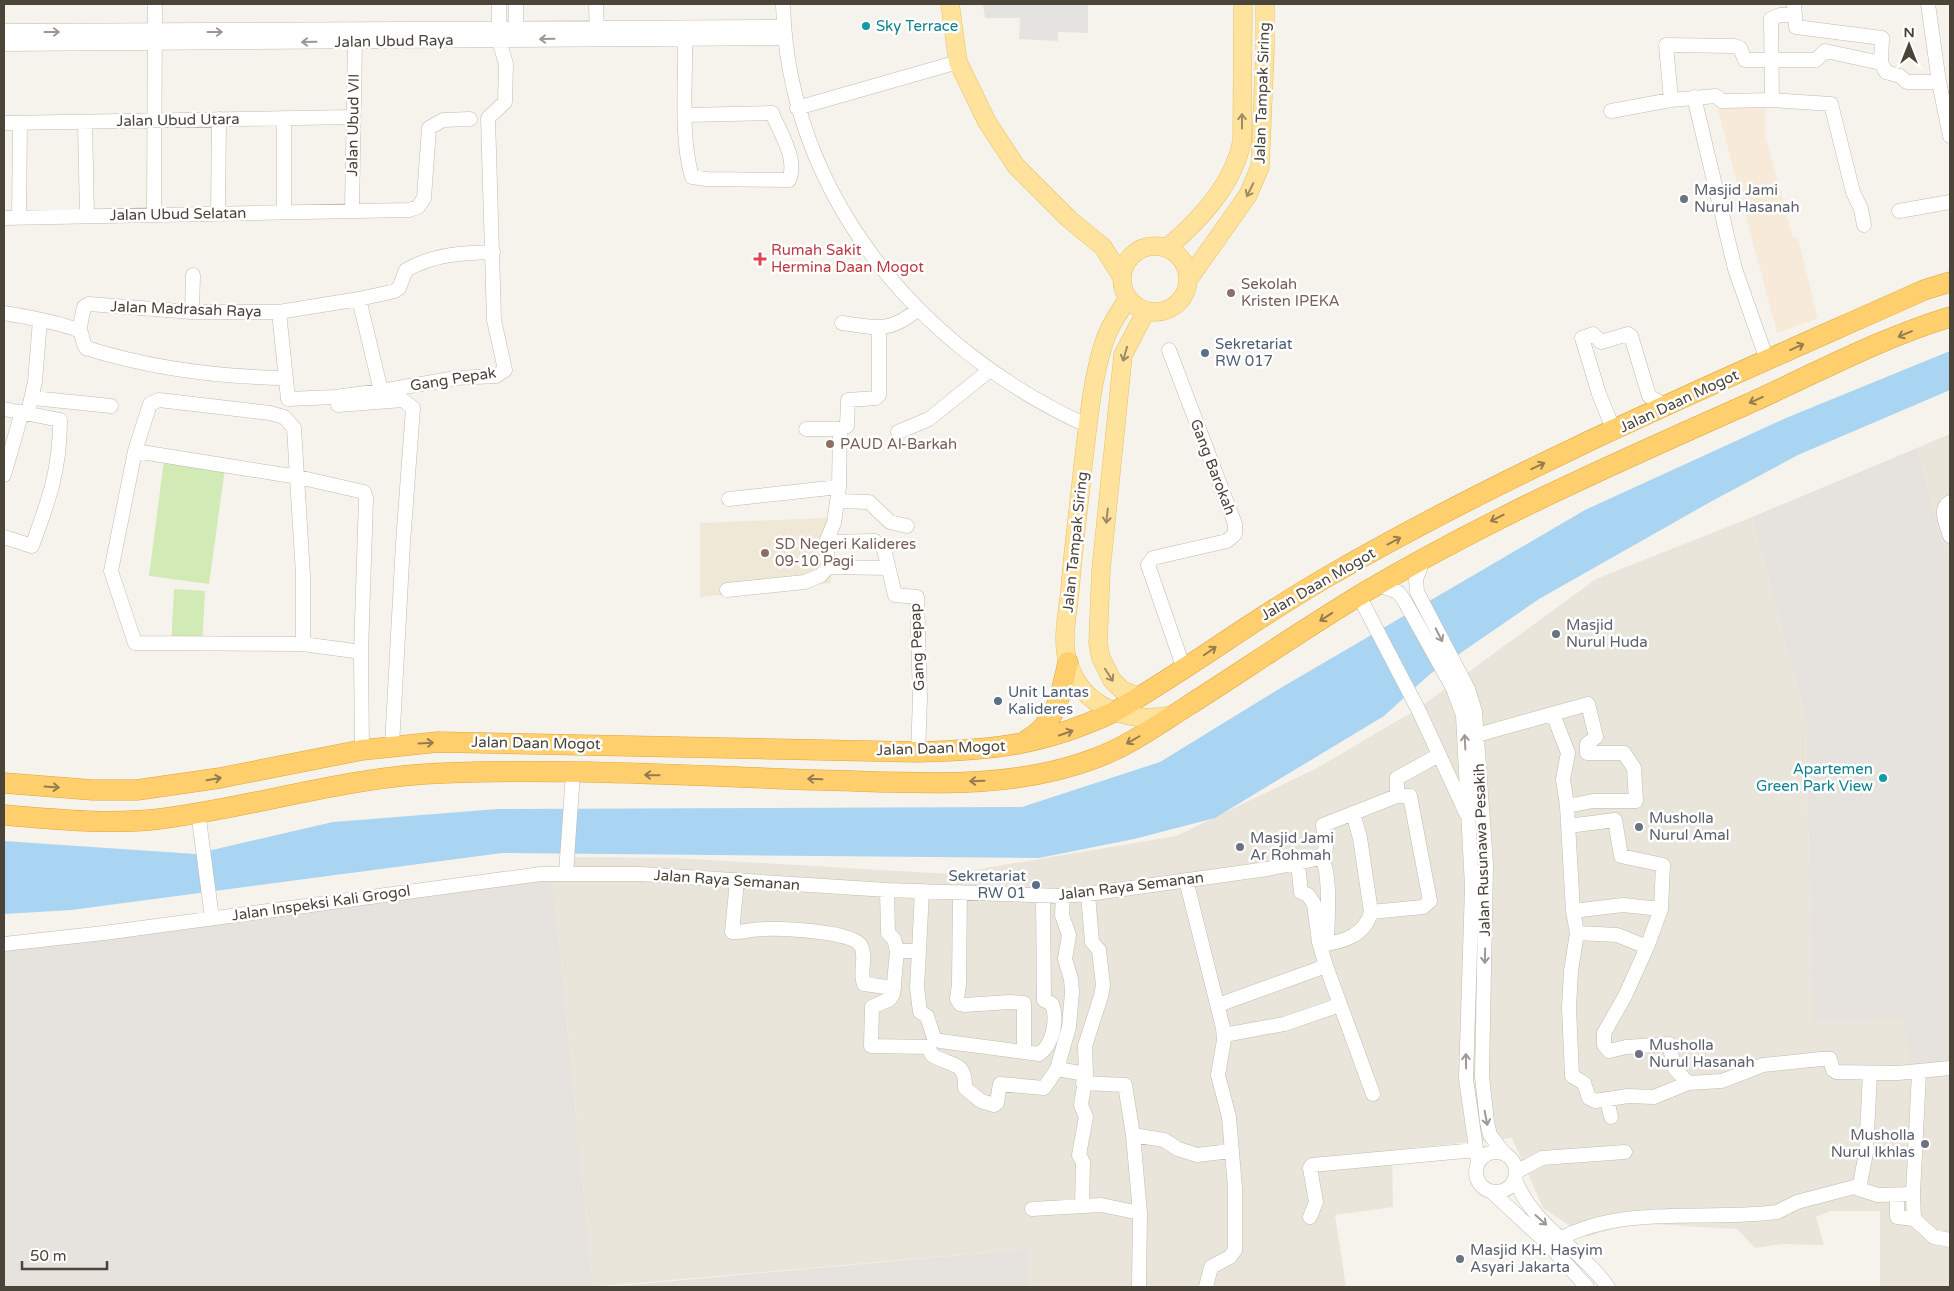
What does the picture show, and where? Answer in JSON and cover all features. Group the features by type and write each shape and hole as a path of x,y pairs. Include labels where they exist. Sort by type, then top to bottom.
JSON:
{"highway":[{"name":"Jalan Daan Mogot","path":"4,784 93,790 136,790 212,779 362,750 466,741 918,752 986,749 1061,735 1114,712 1326,577 1484,492 1767,360 1924,290 1950,282"},
{"name":"Jalan Daan Mogot","path":"4,815 110,822 199,816 352,783 420,774 573,782 730,777 926,783 1002,780 1027,776 1094,759 1116,750 1359,596 1425,557 1530,502 1859,353 1950,317"},
{"path":"1621,428 1626,442 1636,450 1642,450"},
{"path":"1594,440 1600,442 1607,449 1608,462 1604,468"},
{"path":"1019,744 1036,735 1050,722 1058,701 1068,662"},
{"path":"730,747 730,777"},
{"path":"753,748 753,778"}],"main road":[{"path":"950,4 958,62 987,122 1016,166 1063,213 1102,247 1122,277"},
{"name":"Jalan Tampak Siring","path":"1167,248 1195,224 1238,160 1242,140 1243,4"},
{"name":"Jalan Tampak Siring","path":"1188,280 1248,195 1260,167 1265,4"},
{"path":"1148,246 1167,248 1183,261 1188,280 1186,292 1179,302 1169,309 1157,312 1146,311 1128,299 1123,289 1122,277 1124,265 1132,255 1148,246"},
{"path":"1102,247 1132,255"},
{"name":"Jalan Tampak Siring","path":"1128,299 1109,328 1101,350 1088,426 1072,569 1066,640 1068,662 1074,675 1092,699 1114,712 1142,718 1174,714"},
{"name":"Jalan Tampak Siring","path":"1140,697 1122,690 1112,680 1101,658 1098,643 1101,570 1123,355 1146,311"},
{"path":"1072,569 1080,578 1086,580 1092,579 1101,570"}],"street":[{"path":"154,214 155,4"},
{"path":"499,4 499,34 506,64"},
{"path":"506,64 516,35 516,4"},
{"path":"596,4 597,33"},
{"path":"782,4 784,32 798,108 833,195 854,231 894,283 918,309 990,370 1046,406 1088,426"},
{"path":"1928,4 1936,83 1950,136"},
{"path":"1772,100 1771,19 1794,9 1796,27 1882,38 1881,63 1886,72 1900,76 1907,82 1936,83"},
{"name":"Jalan Ubud Raya","path":"4,31 155,38 354,41 499,34 784,32"},
{"name":"Jalan Ubud Raya","path":"597,33 685,39 784,32"},
{"name":"Jalan Ubud Raya","path":"4,44 155,38 482,35"},
{"path":"685,39 686,115 688,162 692,177 707,179 789,180 793,171 792,160 772,113 686,115"},
{"name":"Jalan Ubud VII","path":"352,210 354,41"},
{"path":"1671,100 1666,45 1734,46 1740,48 1746,60 1816,60 1825,51 1881,63"},
{"path":"798,108 958,62"},
{"name":"Gang Pepak","path":"288,399 335,397 447,380 496,376 504,370 494,320 488,118 506,102 506,64"},
{"path":"1611,112 1671,100 1716,96 1722,101 1772,100 1831,104 1853,192 1862,209 1864,226"},
{"path":"1694,97 1735,269 1767,360"},
{"name":"Jalan Ubud Utara","path":"4,123 353,117"},
{"path":"284,118 284,211"},
{"name":"Jalan Ubud Selatan","path":"4,218 410,210 418,207 424,198 428,128 443,120 470,118"},
{"path":"218,213 219,120"},
{"path":"85,122 87,216"},
{"path":"19,218 20,123"},
{"path":"1899,211 1950,202"},
{"path":"279,312 395,291 399,288 405,272 435,258 452,253 493,252"},
{"path":"192,312 193,276"},
{"path":"359,299 380,391"},
{"name":"Jalan Madrasah Raya","path":"79,331 84,307 89,304 192,312 279,312 288,399"},
{"path":"842,323 878,329 902,323 918,309"},
{"path":"4,313 40,320 79,331 86,348 142,363 177,370 286,378"},
{"path":"4,475 25,412 33,398 40,320"},
{"path":"806,429 840,429 847,426 848,400 876,398 879,395 878,329"},
{"path":"1621,428 1599,394 1582,338 1593,334 1600,342 1628,334 1649,396 1666,406"},
{"name":"Gang Barokah","path":"1169,350 1235,524 1235,534 1226,541 1153,558 1148,565 1184,669"},
{"path":"898,432 929,419 990,370"},
{"path":"33,398 111,406"},
{"path":"288,399 291,403 306,408 404,400 413,408 403,543 392,746"},
{"path":"303,644 303,575 294,428 284,417 270,413 155,401 150,404 135,451 111,571 134,643 303,644 361,652"},
{"path":"4,409 60,420 60,446 53,488 32,546 4,537"},
{"path":"727,590 805,582 821,575 828,567 826,542 834,523 838,494 840,429"},
{"path":"135,451 298,476 358,490 365,495 361,652 362,750"},
{"path":"728,499 838,494 869,502 890,522 906,526"},
{"path":"1950,502 1943,510 1950,536"},
{"path":"826,542 875,541 884,549 887,568 828,567"},
{"name":"Jalan Rusunawa Pesakih","path":"1425,557 1418,573 1417,592 1459,685 1463,715 1472,886 1466,1079 1477,1156"},
{"name":"Gang Pepap","path":"887,568 895,595 917,598 920,698 918,752"},
{"name":"Jalan Rusunawa Pesakih","path":"1378,585 1398,592 1459,685 1473,702 1486,864 1482,1076 1488,1128 1495,1144 1504,1154"},
{"name":"Jalan Rusunawa Pesakih","path":"1359,596 1419,712 1469,819"},
{"path":"1477,735 1588,704 1596,737 1586,744 1587,754 1624,752 1634,768 1636,801 1593,801 1568,806"},
{"path":"1553,714 1568,753 1563,779 1568,806 1573,911 1577,933 1571,971 1569,1008 1572,1076 1584,1082 1592,1101 1628,1096 1654,1097 1688,1082 1722,1081 1763,1065 1821,1059 1830,1059 1836,1072 1919,1072 1950,1068"},
{"path":"1397,796 1397,778 1439,755"},
{"path":"567,869 573,782"},
{"path":"1371,912 1423,907 1430,901 1410,796 1397,796 1323,825 1326,848 1321,858 1325,863 1327,879 1324,945 1326,966 1373,1094"},
{"path":"1324,945 1346,941 1366,923 1371,912 1360,838 1353,813"},
{"path":"199,816 212,916"},
{"path":"1568,826 1616,820 1621,856 1662,865 1661,909 1647,947 1604,1034 1604,1045 1611,1052 1626,1047 1669,1044 1675,1069 1688,1082"},
{"name":"Jalan Raya Semanan","path":"640,874 887,890 1062,896 1088,894 1298,864 1321,858"},
{"path":"1298,864 1300,892 1308,895 1314,904 1324,945"},
{"name":"Jalan Inspeksi Kali Grogol","path":"4,944 567,869 640,874"},
{"path":"1186,880 1224,1035 1218,1075 1229,1116 1236,1218 1235,1250 1230,1257 1211,1266 1206,1287"},
{"path":"737,881 732,932 763,929 799,930 840,936 856,941 862,948 864,984 894,988"},
{"path":"887,890 887,931 894,939 897,951 894,988 890,999 872,1007 871,1046 928,1047 932,1056 960,1066 964,1074 965,1088 989,1105 997,1103 1000,1084 1044,1088 1057,1070 1068,1027 1072,992 1072,979 1065,959 1069,935 1062,915 1062,896"},
{"path":"922,891 917,987 920,1012 927,1016 934,1038 1039,1054 1048,1045 1054,1018 1052,1004 1044,1000 1044,896"},
{"path":"960,892 959,984 957,999 960,1004 968,1005 1024,1003 1024,1052"},
{"path":"1082,1206 1083,1162 1079,1155 1086,1117 1081,1105 1085,1079 1085,1046 1101,996 1102,986 1099,950 1092,942 1088,894"},
{"path":"1573,911 1623,905 1661,909"},
{"path":"1577,933 1617,934 1647,947"},
{"path":"897,951 919,951"},
{"path":"1218,1005 1326,966"},
{"path":"1224,1035 1284,1024 1340,1006"},
{"path":"1057,1070 1085,1079 1126,1085 1133,1135 1140,1213 1139,1287"},
{"path":"1914,1219 1913,1194 1919,1072"},
{"path":"1870,1073 1867,1145 1858,1186 1859,1189 1864,1192 1897,1196 1913,1194"},
{"path":"1607,1100 1611,1117"},
{"path":"1133,1135 1164,1140 1178,1149 1197,1155 1231,1151"},
{"path":"1310,1217 1316,1202 1310,1168 1312,1165 1477,1156 1490,1152 1504,1154 1513,1161 1521,1193 1587,1287"},
{"path":"1493,1193 1508,1189 1516,1175 1542,1158 1625,1152"},
{"path":"1477,1156 1476,1179 1483,1188 1493,1193 1555,1241 1608,1287"},
{"path":"1555,1241 1613,1219 1777,1212 1797,1202 1858,1186"},
{"path":"1897,1196 1897,1218 1914,1219 1934,1237 1950,1240"},
{"path":"1032,1208 1110,1205 1140,1213"}],"shaded area":[{"path":"983,4 1088,4 1088,33 1058,32 1058,41 1019,39 1020,18 985,18"},
{"path":"1716,103 1765,103 1765,135 1793,238 1798,238 1818,318 1777,333"},
{"path":"1950,434 1950,569 1917,448"},
{"name":"Apartemen Green Park View","path":"1917,448 1950,569 1950,1066 1911,1066 1904,1020 1812,1022 1806,719 1752,517"},
{"path":"1752,517 1806,719 1812,1022 1905,1020 1950,1066 1950,1287 1880,1287 1880,1211 1831,1211 1816,1217 1824,1245 1781,1244 1755,1248 1737,1229 1632,1223 1586,1237 1543,1208 1512,1138 1392,1150 1393,1207 1335,1215 1346,1287 1028,1287 1029,1249 593,1287 553,880 564,857 675,858 950,874 1176,836 1317,768 1419,708 1596,579"},
{"name":"SD Negeri Kalideres 09-10 Pagi","path":"829,518 831,583 700,597 700,523"},
{"path":"553,880 593,1287 4,1287 4,942 160,927"},
{"path":"1029,1249 1028,1287 607,1287"}],"green space":[{"path":"164,460 225,468 209,584 149,576"},
{"path":"174,589 205,591 202,647 171,646"}],"water":[{"path":"1950,351 1950,390 1798,455 1712,501 1539,599 1430,674 1384,716 1215,818 1134,839 1039,858 502,853 71,910 4,914 4,841 195,854 333,822 498,809 1022,807 1160,762 1284,686 1585,510 1786,418"}],"place":[{"name":"Sky Terrace","path":"866,26"},
{"name":"Masjid Jami Nurul Hasanah","path":"1684,199"},
{"name":"Rumah Sakit Hermina Daan Mogot","path":"760,259"},
{"name":"Sekolah Kristen IPEKA","path":"1231,293"},
{"name":"Sekretariat RW 017","path":"1205,353"},
{"name":"PAUD Al-Barkah","path":"830,444"},
{"name":"SD Negeri Kalideres 09-10 Pagi","path":"765,553"},
{"name":"Masjid Nurul Huda","path":"1556,634"},
{"name":"Unit Lantas Kalideres","path":"998,701"},
{"name":"Apartemen Green Park View","path":"1883,778"},
{"name":"Musholla Nurul Amal","path":"1639,827"},
{"name":"Masjid Jami Ar Rohmah","path":"1240,847"},
{"name":"Sekretariat RW 01","path":"1036,885"},
{"name":"Musholla Nurul Hasanah","path":"1639,1054"},
{"name":"Musholla Nurul Ikhlas","path":"1925,1144"},
{"name":"Masjid KH. Hasyim Asyari Jakarta","path":"1460,1259"}]}
